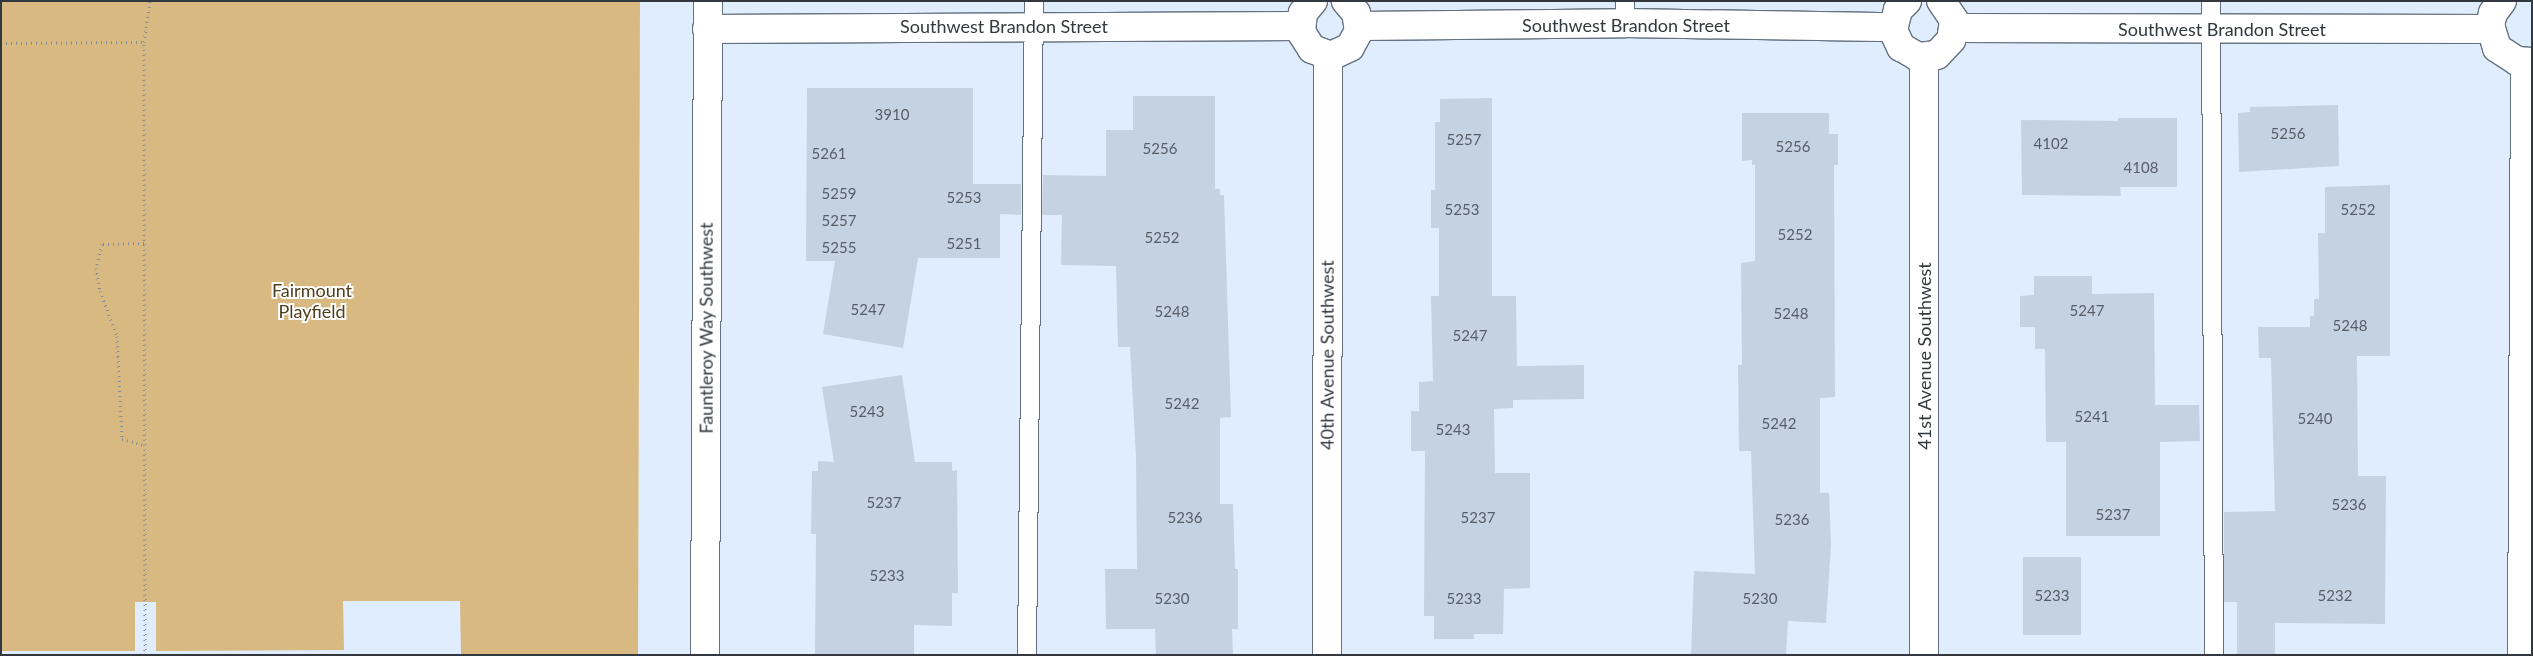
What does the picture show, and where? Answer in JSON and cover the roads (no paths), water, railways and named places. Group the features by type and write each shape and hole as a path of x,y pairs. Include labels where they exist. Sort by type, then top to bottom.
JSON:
{"street":[{"name":"Fauntleroy Way Southwest","path":"705,655 708,1"},
{"path":"1313,1 1303,13 1300,26 1304,42 1312,49 1328,55 1350,47 1356,40 1359,26 1356,13 1346,1"},
{"path":"1907,1 1898,10 1894,27 1901,47 1924,57 1937,55 1946,49 1954,28 1950,10 1940,1"},
{"path":"2502,1 2493,13 2491,29 2497,48 2506,56 2528,62 2522,655"},
{"name":"Southwest Brandon Street","path":"1359,26 1625,12 1894,27"},
{"name":"Southwest Brandon Street","path":"708,28 1034,13 1300,26"},
{"name":"Southwest Brandon Street","path":"1954,28 2491,29"},
{"name":"40th Avenue Southwest","path":"1327,655 1328,55"},
{"name":"41st Avenue Southwest","path":"1924,57 1924,655"}],"lane":[{"path":"2211,1 2214,655"},
{"path":"1027,655 1034,13"}],"park label":[{"name":"Fairmount Playfield","path":"312,301"}]}
